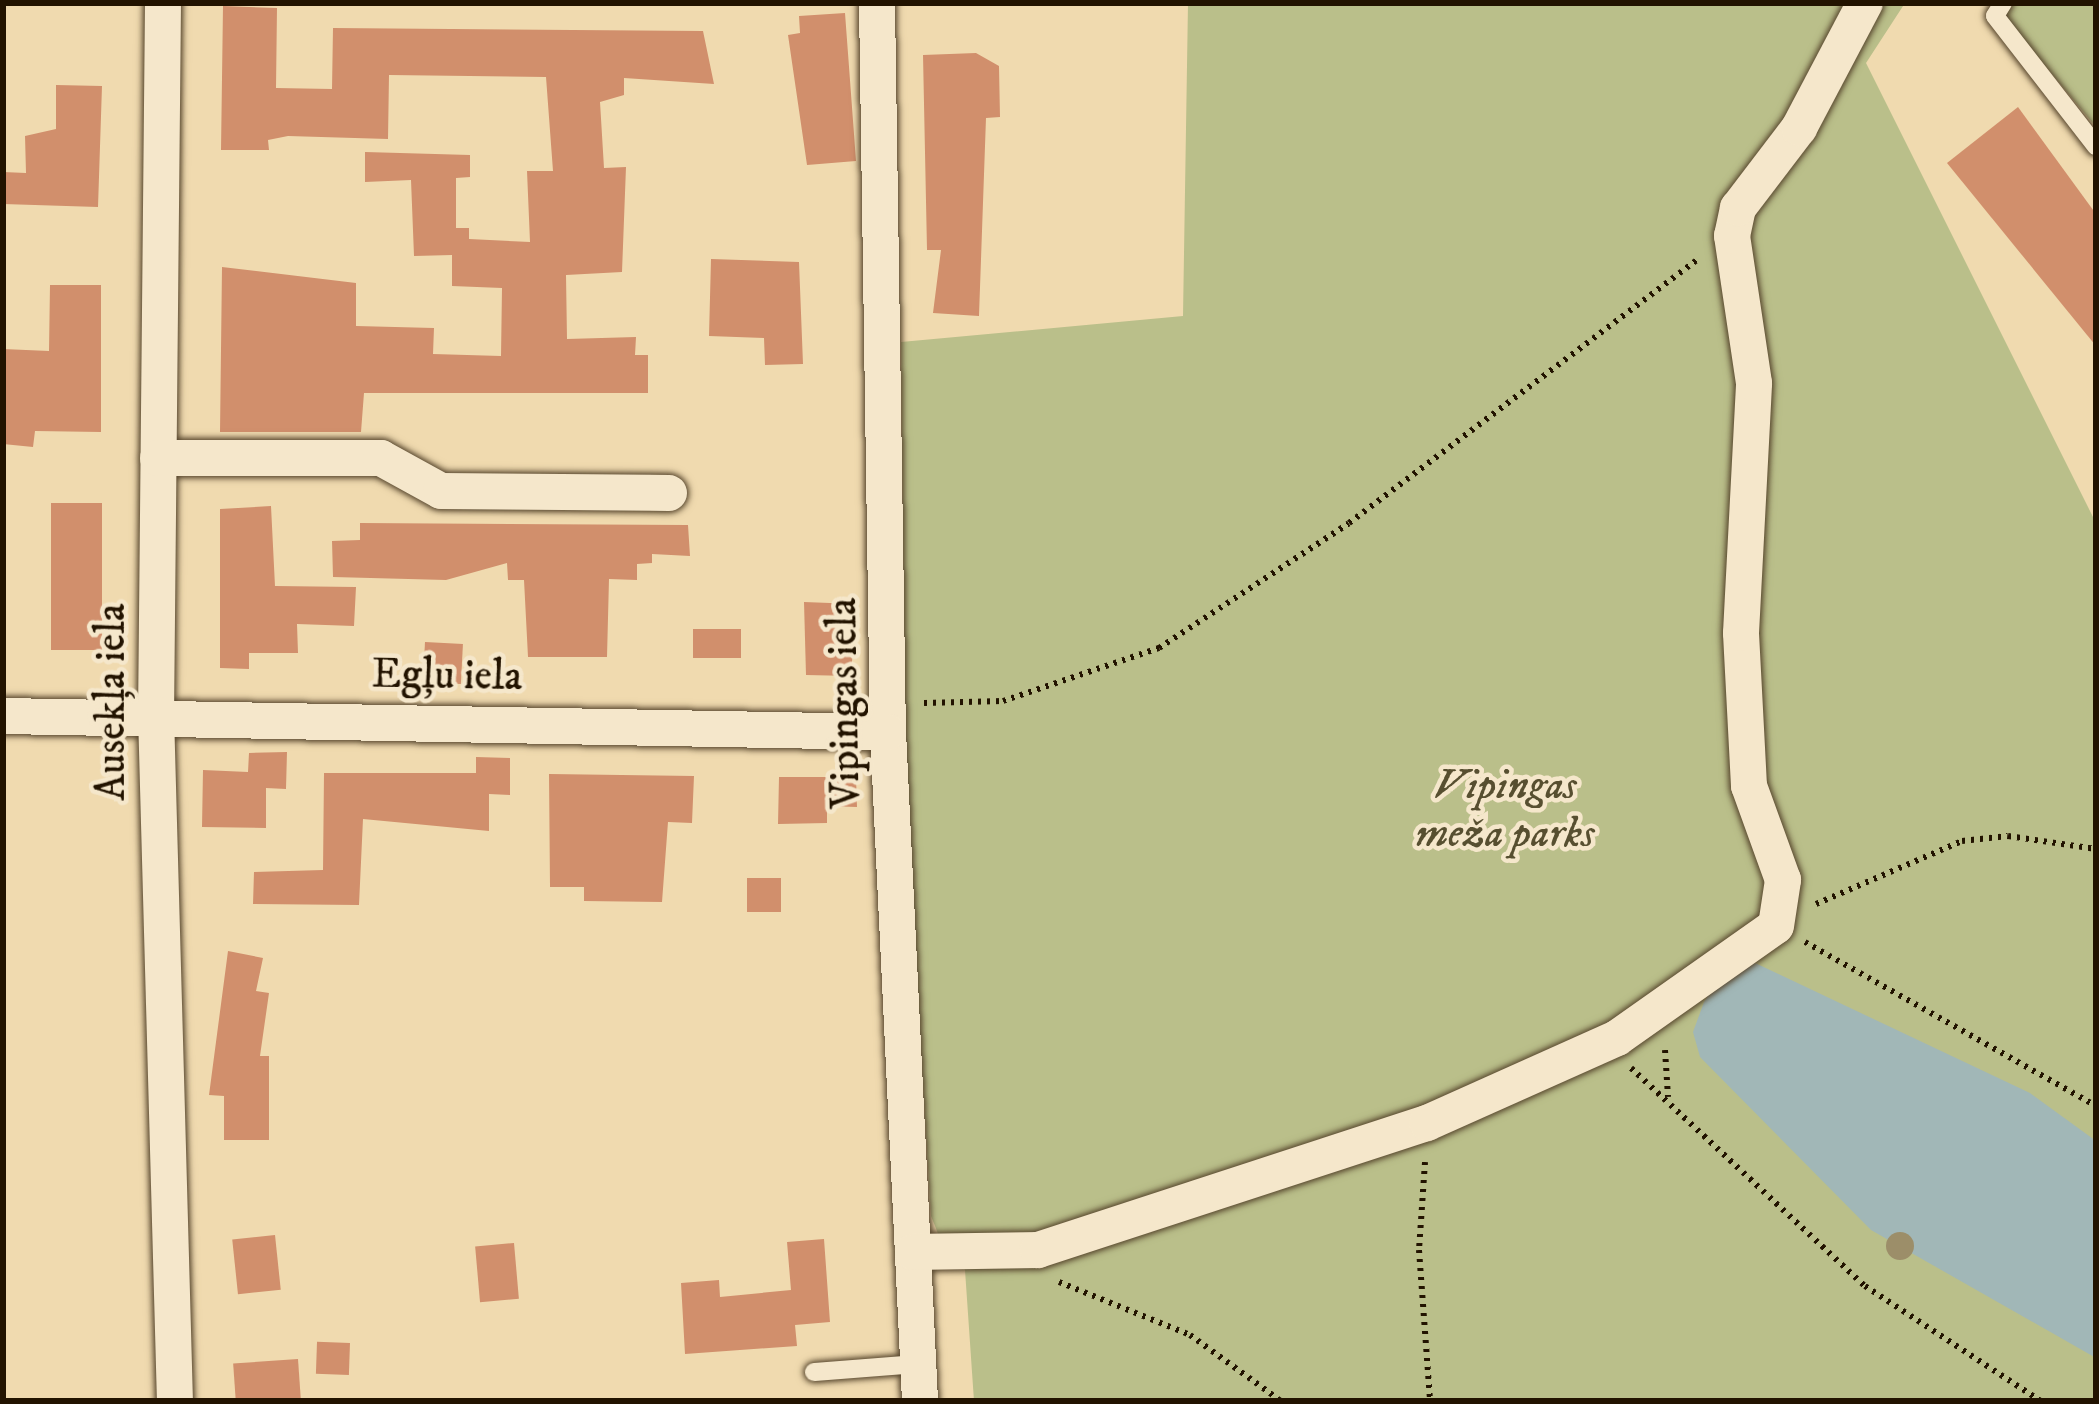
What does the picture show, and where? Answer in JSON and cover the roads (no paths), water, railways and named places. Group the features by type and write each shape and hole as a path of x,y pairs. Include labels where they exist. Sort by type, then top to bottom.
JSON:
{"street":[{"name":"Ausekļa iela","path":"163,3 156,714 176,1401"},
{"name":"Vipingas iela","path":"877,3 889,718 920,1401"},
{"path":"913,1252 1038,1250 1427,1123 1593,1051 1776,926 1783,880 1748,786 1741,633 1754,383 1732,236 1738,208 1799,128 1865,3"},
{"path":"158,458 381,458 441,490 669,493"},
{"name":"Egļu iela","path":"3,716 889,718"}],"lane":[{"path":"2003,3 1995,16 2096,146"},
{"path":"814,1372 918,1364"}],"park label":[{"name":"Vipingas meža parks","path":"1505,810"}]}
